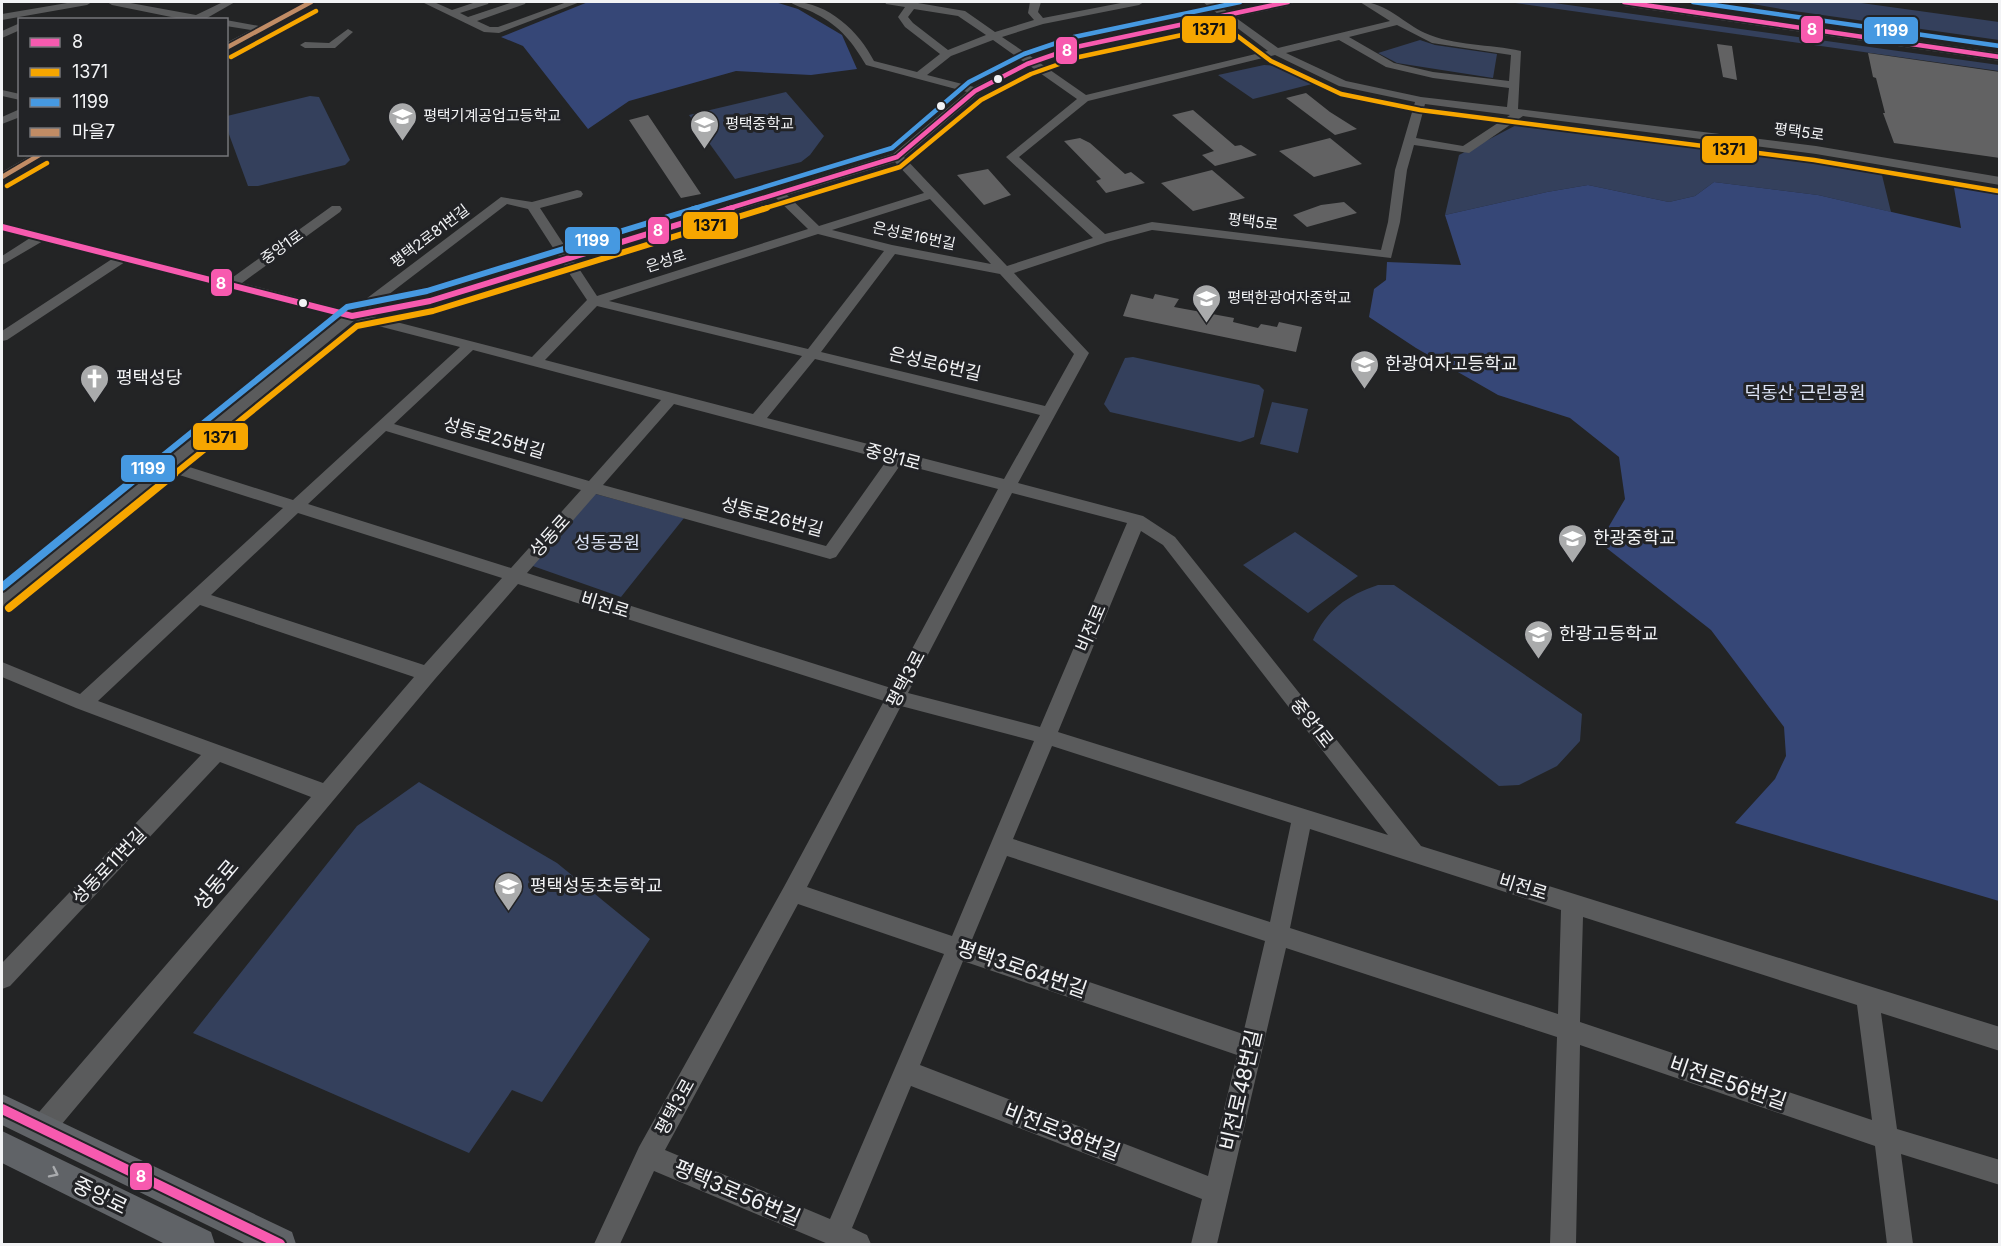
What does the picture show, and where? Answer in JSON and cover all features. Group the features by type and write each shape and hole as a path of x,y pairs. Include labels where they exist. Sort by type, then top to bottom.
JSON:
{"main road":[{"path":"1226,15 1288,2"},
{"path":"1623,2 2000,57"},
{"path":"1673,2 2000,48"},
{"path":"1699,2 1760,14"},
{"name":"중앙로","path":"2,1109 280,1245"},
{"name":"중앙로","path":"2,1147 185,1242"}],"street":[{"path":"2,17 87,2"},
{"path":"111,2 194,18"},
{"path":"201,18 230,2"},
{"path":"228,47 311,2"},
{"path":"427,2 488,30 499,30 575,2"},
{"path":"451,13 484,2"},
{"path":"467,21 521,2"},
{"path":"795,2 843,24 864,49 870,63 975,91"},
{"path":"890,2 963,10 993,36 1084,99"},
{"path":"1036,2 1033,4 1033,13 1041,21"},
{"path":"918,77 947,54 993,36 1041,21 1139,2"},
{"name":"평택5로","path":"1208,2 1276,52 1343,84 1421,100 1816,150 2000,181"},
{"path":"1365,2 1420,35 1436,41 1518,53 1515,85 1517,112 1465,150 1410,141"},
{"path":"912,5 903,17 909,25 947,54"},
{"path":"38,18 61,6"},
{"path":"352,316 430,301 897,156 975,91 1030,63 1076,47 1226,15"},
{"path":"1102,239 1011,157 1084,99 1398,22"},
{"path":"228,23 260,29"},
{"path":"4,34 18,27"},
{"path":"305,45 331,46 348,32"},
{"path":"1340,36 1390,65 1433,75 1515,85"},
{"path":"2,93 18,97"},
{"name":"평택5로","path":"1005,271 1102,239 1152,226 1386,255 1394,222 1401,170 1421,100"},
{"path":"2,121 18,113"},
{"path":"2,177 39,156"},
{"name":"평택3로","path":"607,1245 648,1156 793,892 1008,486 1082,353 897,156"},
{"path":"778,193 816,230"},
{"name":"평택2로81번길","path":"173,467 350,327 352,316 505,200 532,206 577,194"},
{"name":"은성로","path":"535,362 594,301 933,194"},
{"path":"532,206 565,260 594,301"},
{"name":"중앙1로","path":"229,286 336,209"},
{"name":"중앙1로","path":"2,227 121,259 470,345 897,459 1137,520 1169,540 1413,852"},
{"name":"은성로16번길","path":"816,230 892,249 1005,271"},
{"path":"2,261 41,237"},
{"path":"757,420 811,355 892,249"},
{"path":"2,337 121,259"},
{"name":"은성로6번길","path":"594,301 1050,412"},
{"path":"82,703 385,426 470,345"},
{"name":"성동로","path":"42,1128 325,793 671,398"},
{"name":"성동로25번길","path":"385,426 592,488"},
{"name":"성동로26번길","path":"592,488 830,553 897,459"},
{"path":"2,600 173,467"},
{"path":"2,614 173,467"},
{"name":"비전로","path":"173,467 896,697 1045,736 2000,1039"},
{"name":"비전로","path":"1045,736 1137,520"},
{"path":"198,598 428,674"},
{"path":"2,669 82,703 325,793"},
{"path":"847,1240 906,1072 1002,845 1045,736"},
{"name":"성동로11번길","path":"2,978 216,753"},
{"name":"비전로48번길","path":"1204,1245 1278,935 1302,818"},
{"path":"1002,845 1568,1029"},
{"name":"평택3로64번길","path":"793,892 1250,1048"},
{"path":"1563,1245 1572,902"},
{"path":"1868,998 1888,1138 1900,1245"},
{"name":"비전로56번길","path":"1568,1029 1888,1138 2000,1173"},
{"name":"비전로38번길","path":"906,1072 1217,1192"},
{"name":"평택3로56번길","path":"648,1156 847,1240"}],"green space":[{"path":"588,2 775,2 798,9 842,35 857,69 811,75 736,71 629,101 588,129 523,46 501,37"},
{"path":"1508,2 1547,2 1999,65 1999,71"},
{"path":"1741,2 1854,2 1999,22 1999,40 1787,10"},
{"path":"1420,40 1435,45 1497,54 1493,78 1397,63 1378,53"},
{"path":"1264,65 1277,66 1312,84 1253,99 1218,75"},
{"path":"786,92 824,136 810,155 801,162 735,179 689,115"},
{"path":"310,96 319,97 350,160 345,165 258,186 248,186 228,132 228,116"},
{"path":"1526,120 1798,154 1881,171 1891,212 1818,195 1714,182 1695,196 1669,202 1588,185 1445,215 1459,155"},
{"name":"덕동산 근린공원","path":"1714,182 1818,195 1961,228 1953,182 1999,190 1999,901 1735,823 1775,779 1786,756 1784,727 1711,630 1604,546 1605,533 1625,499 1619,457 1570,418 1498,395 1416,348 1369,317 1374,289 1386,280 1387,262 1461,265 1445,215 1588,185 1669,202 1695,196"},
{"path":"1133,357 1259,385 1264,390 1254,437 1240,442 1110,412 1104,404 1125,358"},
{"path":"1272,402 1308,409 1298,453 1260,444"},
{"name":"성동공원","path":"592,493 684,518 621,597 530,565"},
{"path":"1295,532 1358,576 1308,613 1243,565"},
{"path":"1378,585 1394,585 1582,714 1580,741 1557,766 1519,785 1499,786 1313,640 1324,620 1339,605"},
{"path":"419,782 557,863 650,939 542,1102 512,1090 469,1153 193,1033 357,826"}],"building":[{"path":"1717,44 1732,46 1737,80 1723,77"},
{"path":"1868,53 2000,72 2000,158 1894,143 1883,113 1885,113"},
{"path":"1306,93 1357,129 1335,135 1286,98"},
{"path":"1193,110 1235,146 1241,145 1257,155 1215,166 1202,155 1214,151 1172,115"},
{"name":"평택중학교","path":"648,115 701,194 681,198 629,120"},
{"path":"1080,138 1090,143 1125,174 1131,172 1145,183 1106,193 1096,181 1101,179 1064,141"},
{"path":"1330,138 1362,164 1314,177 1279,151"},
{"path":"988,169 1011,195 984,205 957,175"},
{"path":"1212,170 1245,198 1193,211 1161,183"},
{"path":"1344,202 1357,213 1307,227 1293,215 1321,205"},
{"path":"1131,294 1153,299 1155,294 1179,299 1174,307 1234,318 1233,322 1258,328 1261,324 1277,327 1279,322 1302,327 1296,352 1123,316"}],"transit line":[{"name":"마을7","path":"228,47 311,2"},
{"name":"1199","path":"2,587 347,307 427,291 892,148 969,82 1024,54 1074,37 1240,2"},
{"name":"8","path":"2,227 352,316 430,301 897,157 975,91 1027,64 1076,47 1288,2"},
{"name":"8","path":"1624,2 2000,57"},
{"name":"1199","path":"1693,2 2000,46"},
{"name":"1371","path":"231,57 316,11"},
{"name":"1371","path":"9,608 357,326 433,311 900,167 981,100 1031,74 1079,57 1224,26 1271,61 1341,94 1420,110 1814,160 1998,191"},
{"name":"마을7","path":"2,177 38,156"},
{"name":"1371","path":"7,186 47,163"},
{"name":"8","path":"2,1109 280,1244"}],"place":[{"name":"평택기계공업고등학교","path":"402,142"},
{"name":"평택중학교","path":"704,150"},
{"name":"평택한광여자중학교","path":"1206,324"},
{"name":"한광여자고등학교","path":"1364,390"},
{"name":"평택성당","path":"95,404"},
{"name":"한광중학교","path":"1572,564"},
{"name":"한광고등학교","path":"1538,660"},
{"name":"평택성동초등학교","path":"509,912"}]}
